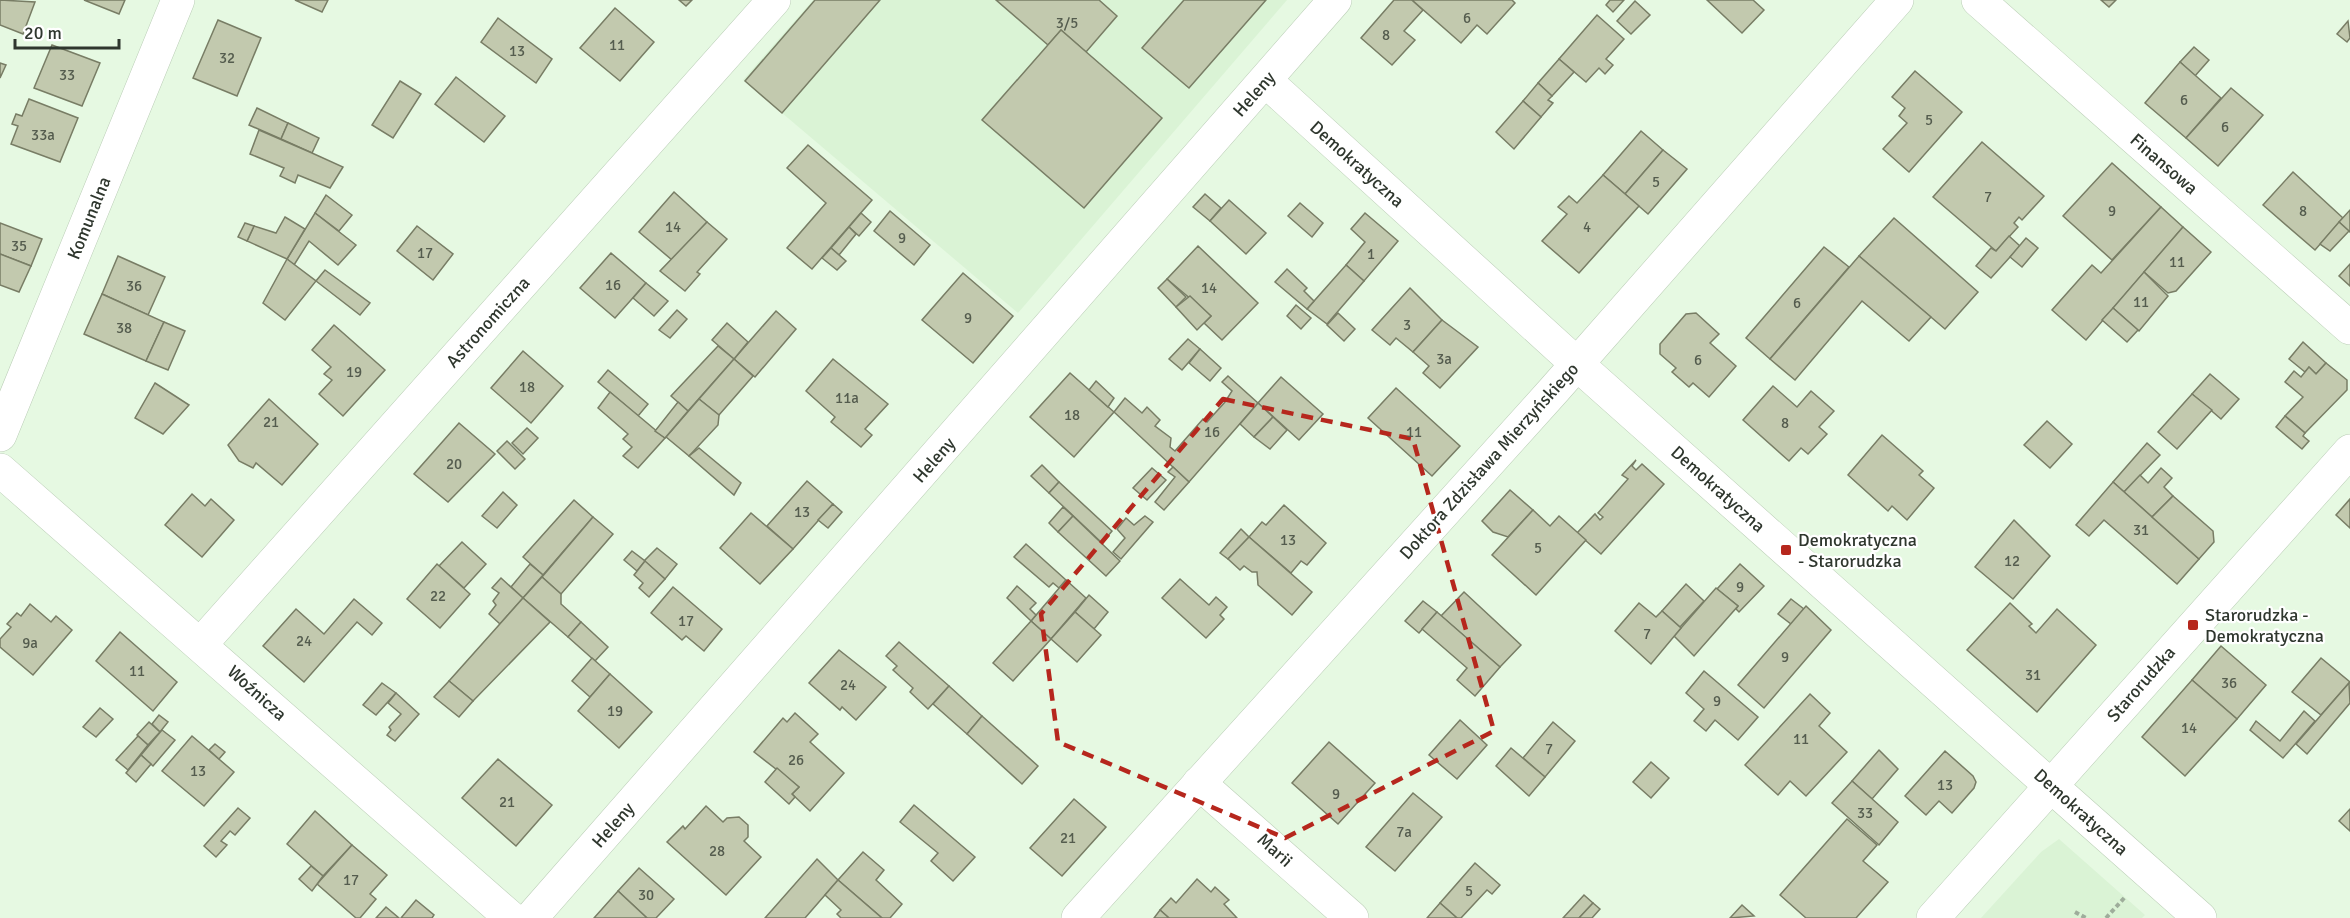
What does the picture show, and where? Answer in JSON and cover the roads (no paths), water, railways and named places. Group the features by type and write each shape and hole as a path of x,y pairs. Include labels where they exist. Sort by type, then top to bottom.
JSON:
{"street":[{"name":"Komunalna","path":"0,435 178,0"},
{"name":"Astronomiczna","path":"201,644 774,0"},
{"name":"Heleny","path":"531,918 1335,0"},
{"name":"Doktora Zdzisława Mierzyńskiego","path":"1078,918 1577,364 1897,0"},
{"name":"Finansowa","path":"1978,0 2350,328"},
{"name":"Demokratyczna","path":"1266,81 1577,364 2200,918"},
{"name":"Starorudzka","path":"1933,918 2350,452"},
{"name":"Woźnicza","path":"0,470 511,918"},
{"name":"Marii","path":"1198,783 1352,918"}],"place":[{"name":"Demokratyczna - Starorudzka","path":"1786,550"},
{"name":"Starorudzka - Demokratyczna","path":"2193,625"}]}
